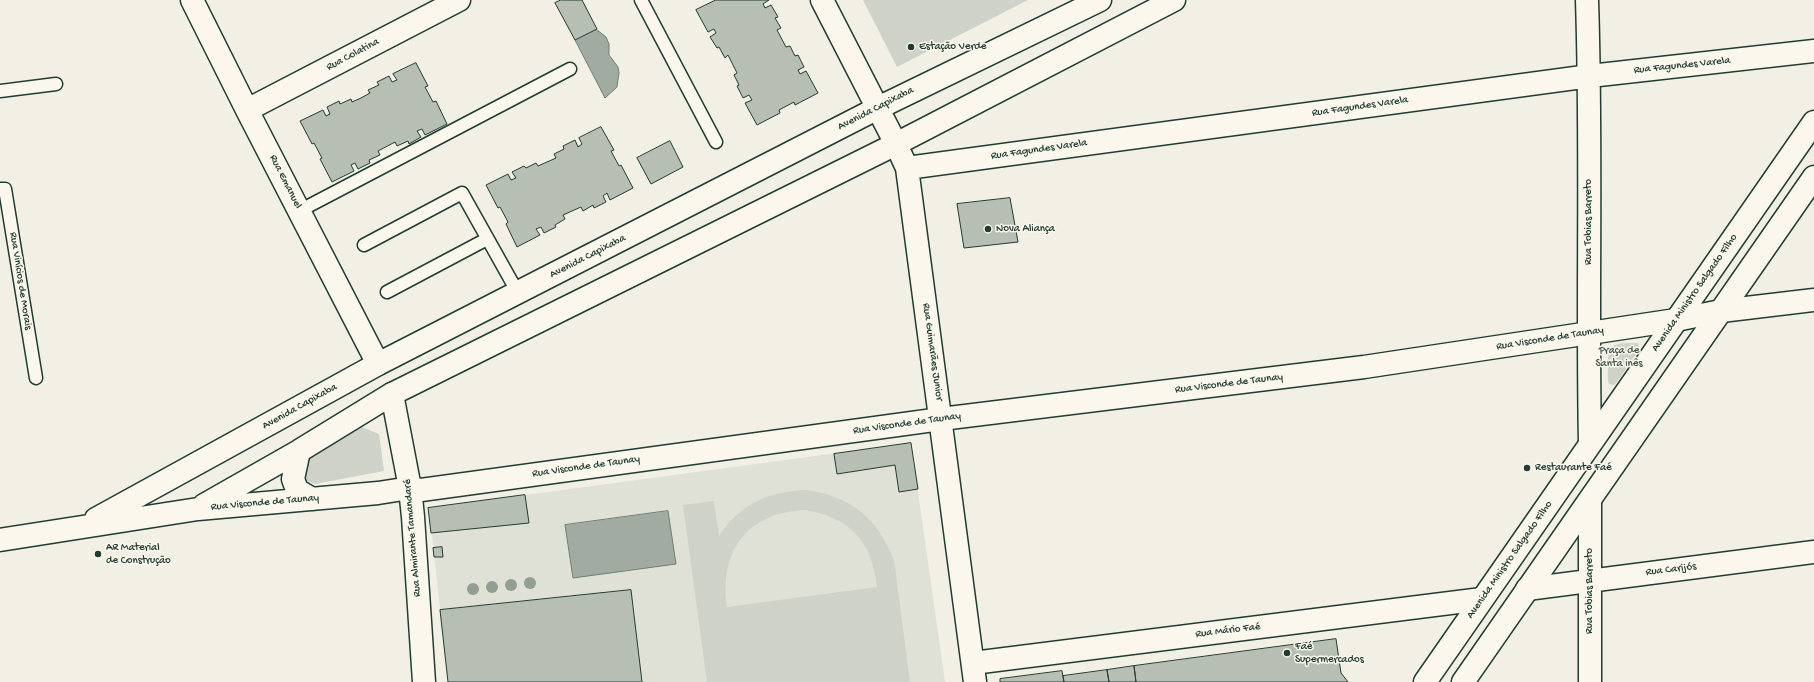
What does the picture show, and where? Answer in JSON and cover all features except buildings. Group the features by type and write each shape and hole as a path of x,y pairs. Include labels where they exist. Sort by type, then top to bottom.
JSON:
{"street":[{"name":"Rua Emanuel","path":"192,0 392,394"},
{"name":"Rua Colatina","path":"247,110 459,0"},
{"name":"Rua Guimarães Junior","path":"822,0 878,108 907,168 974,673"},
{"name":"Avenida Capixaba","path":"82,527 378,364 878,108 1100,0"},
{"path":"198,509 299,451 392,394 896,144 1174,0"},
{"name":"Rua Tobias Barreto","path":"1588,0 1590,76 1590,444"},
{"name":"Rua Fagundes Varela","path":"907,168 1590,76 1814,51"},
{"name":"Avenida Ministro Salgado Filho","path":"1425,682 1814,122"},
{"path":"1463,682 1814,177"},
{"name":"Rua Visconde de Taunay","path":"0,540 198,509 312,499 410,488 421,490 941,419 1364,367 1676,320 1721,311 1814,300"},
{"name":"Rua Almirante Tamandaré","path":"392,394 410,488 414,524 424,682"},
{"path":"299,451 293,479 297,490 312,499"},
{"name":"Rua Tobias Barreto","path":"1590,500 1590,682"},
{"name":"Rua Carijós","path":"1527,589 1814,552"},
{"name":"Rua Mário Faé","path":"974,673 1482,599"}],"lane":[{"path":"642,0 716,142"},
{"path":"299,211 570,69"},
{"path":"0,90 56,84"},
{"name":"Rua Vinícios de Morais","path":"0,189 5,188 36,378"},
{"path":"364,245 462,193 518,293"},
{"path":"387,292 487,239"}],"shaded area":[{"path":"596,29 606,37 609,44 609,55 618,67 619,73 617,87 605,98 575,40"},
{"path":"911,443 945,682 448,682 429,508"},
{"path":"668,511 676,564 573,578 565,525"}],"green space":[{"name":"Estação Verde","path":"863,0 1028,0 897,67"},
{"name":"Praça de Santa inês","path":"1624,343 1638,343 1640,349 1616,383 1614,385 1609,384 1609,352 1615,345"},
{"path":"362,427 379,434 384,471 315,484 305,480 302,475 309,458"},
{"path":"808,490 838,498 862,512 880,532 894,560 910,682 707,682 683,505 714,501 719,536 737,515 757,501 769,496","holes":["806,510 822,514 847,526 864,545 870,557 877,587 727,607 726,587 728,568 733,552 742,538 753,527 768,518 786,512"]}],"place":[{"name":"Estação Verde","path":"911,47"},
{"name":"Nova Aliança","path":"988,229"},
{"name":"Restaurante Faé","path":"1527,468"},
{"name":"AR Material de Construção","path":"98,554"},
{"name":"Faé Supermercados","path":"1287,653"}]}
